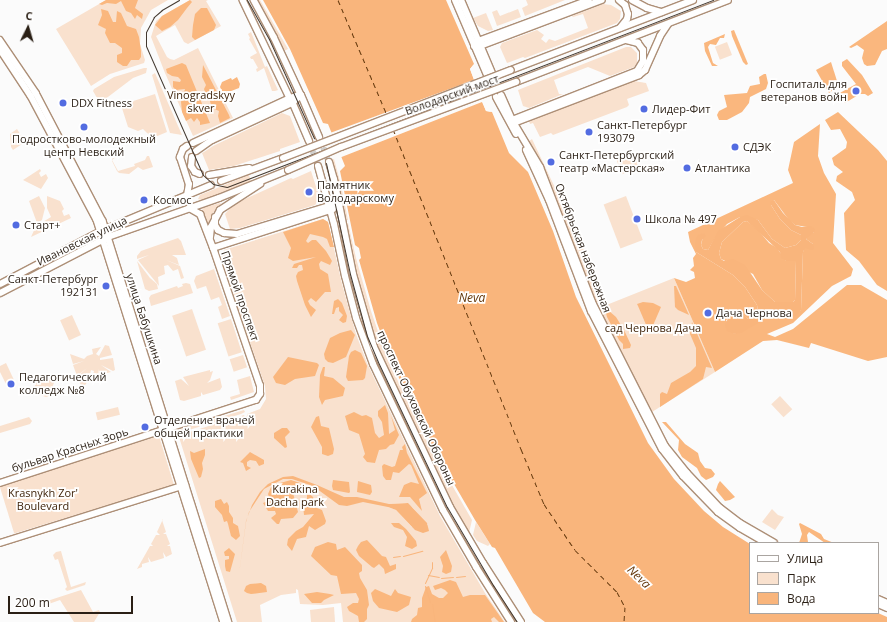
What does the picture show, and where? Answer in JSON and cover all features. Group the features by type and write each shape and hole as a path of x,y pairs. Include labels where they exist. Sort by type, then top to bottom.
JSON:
{"main road":[{"path":"455,0 478,44"},
{"path":"461,0 489,74"},
{"path":"478,44 589,0"},
{"path":"478,44 602,0"},
{"path":"619,0 625,5 628,14 627,19 619,29"},
{"path":"632,0 647,8 661,12"},
{"name":"Володарский мост","path":"255,168 693,0"},
{"name":"Володарский мост","path":"288,170 341,147 516,82 728,0"},
{"path":"512,123 639,75 645,70 660,36 668,23"},
{"path":"512,123 637,71 643,61 641,46 638,43 624,40"},
{"path":"196,151 212,140 301,95 320,136"},
{"name":"Октябрьская набережная","path":"498,96 541,179 590,311 662,449 682,476 718,512 740,528 764,542"},
{"path":"291,100 309,140"},
{"path":"187,196 189,187 181,161 181,153 190,144 291,100"},
{"name":"Октябрьская набережная","path":"512,123 540,167 592,302 665,446 686,474 720,508 740,523 772,542"},
{"path":"192,157 191,166 195,172 200,174"},
{"name":"проспект Обуховской Обороны","path":"329,162 353,274 374,346 450,507 483,563 521,622"},
{"name":"проспект Обуховской Обороны","path":"318,166 330,208 356,318 373,364 443,510 476,567 511,622"},
{"path":"209,175 246,168 255,168"},
{"path":"221,182 255,168"},
{"name":"Ивановская улица","path":"0,293 106,238 219,198 288,170"},
{"path":"210,238 215,217 220,210 228,203 251,191 267,179"},
{"name":"Ивановская улица","path":"0,284 104,230 211,185"},
{"path":"210,238 213,234 221,232 230,234 241,233 339,206"},
{"name":"Прямой проспект","path":"189,208 200,214 213,248"},
{"path":"213,248 330,208"},
{"path":"215,217 215,225 221,232"}],"street":[{"path":"242,0 291,100"},
{"path":"254,0 301,95"},
{"name":"улица Бабушкина","path":"0,40 36,93 86,187 104,230 166,430 229,622"},
{"name":"улица Бабушкина","path":"0,49 39,108 104,230"},
{"name":"Прямой проспект","path":"213,248 260,386 258,398"},
{"name":"бульвар Красных Зорь","path":"0,483 254,402 258,398"},
{"path":"0,543 184,485"},
{"name":"улица Бабушкина","path":"184,485 224,622"}],"green space":[{"path":"106,0 168,0 151,10 141,28 140,44 145,60 144,63 110,74 91,86 56,29"},
{"path":"106,0 138,0 135,8 143,14 142,19 137,15 135,19 131,13 126,11 121,1 116,4 99,4"},
{"name":"Vinogradskyy skver","path":"190,0 208,0 206,1 221,26 188,44 184,42 175,25 156,36 167,57 170,59 174,60 198,48 233,118 193,136 151,37 156,21"},
{"path":"190,0 192,2 178,20 170,27 162,31 155,25 162,16"},
{"path":"257,0 260,0 288,49 284,51"},
{"path":"526,0 565,0 525,16 522,8 528,5"},
{"path":"603,4 611,5 621,11 620,19 617,23 525,58 523,57 507,63 500,47 502,43 537,30 544,35 541,39 546,43 549,39 555,41 588,28 583,14 572,16"},
{"path":"201,8 207,8 216,25 214,30 195,40 192,37 195,14"},
{"path":"101,9 108,11 113,22 116,22 117,11 121,13 127,26 136,29 141,51 141,57 139,60 131,60 127,66 123,66 117,62 117,55 122,53 122,48 115,43 110,43 105,33 106,29 98,25 102,15"},
{"path":"518,9 521,17 497,26 492,12 497,10 500,16"},
{"path":"486,13 493,30 488,31 478,26 473,18"},
{"path":"887,21 887,49 882,51 875,65 867,66 864,64 862,58 864,50 857,45 851,48 849,47"},
{"path":"734,30 748,64 746,65 743,62 732,36 731,31"},
{"path":"251,32 265,67 267,66 278,90 272,91 264,68 257,72 256,69 258,68 253,59 250,57 257,53 249,39 248,34"},
{"path":"725,34 724,38 720,38 716,45 710,44 708,47 713,63 718,66 712,66 705,51 704,43"},
{"path":"727,42 732,55 720,60 715,47"},
{"path":"626,47 631,47 637,53 637,63 634,67 610,76 588,67 554,80 559,94 563,94 529,108 523,106 518,90"},
{"path":"847,59 862,75 873,93 868,96 865,94 860,94 845,103 839,98 838,94 856,84 842,66 842,62"},
{"path":"831,62 837,81 836,88 829,93 816,70"},
{"path":"182,63 186,65 210,123 200,125 197,118 194,122 191,118 186,121 182,112 181,102 185,89 176,90 173,87 173,81 180,82 181,80 178,77 167,73 166,69"},
{"path":"203,65 230,118 220,123 218,116 219,111 212,108 204,89 206,85 202,77"},
{"path":"147,68 146,73 133,78 100,103 93,91 94,89 114,77"},
{"path":"155,73 182,135 170,133 152,75"},
{"path":"766,74 768,83 766,89 750,97 749,103 742,112 727,120 719,120 717,115 719,111 727,107 724,95 747,93 750,86 760,84 759,77"},
{"path":"237,77 240,84 239,88 223,93 220,87 222,82 231,78 232,80"},
{"path":"634,81 646,83 649,91 627,99 629,105 627,107 553,135 551,133 540,137 533,123 530,124 529,121"},
{"name":"Vinogradskyy skver","path":"155,94 167,132 155,137 143,129 138,131 128,127 121,105"},
{"path":"838,112 878,150 887,161 887,291 877,285 859,261 846,250 844,213 855,200 852,192 836,181 837,176 843,172 834,165 832,158 846,148 847,142 840,129 831,130 825,120"},
{"path":"282,113 290,116 300,142 280,149 280,151 234,166 209,170 202,153 213,146"},
{"path":"820,124 818,156 824,173 836,194 833,243 853,269 851,276 832,286 793,323 767,334 775,337 793,329 847,285 861,285 887,300 887,357 868,361 811,343 809,348 777,340 763,341 715,372 674,278 686,282 695,278 694,272 690,270 694,266 693,258 696,254 690,242 688,232 793,183 788,170 794,142","holes":["774,200 789,220 795,225 807,227 814,232 808,235 806,239 813,244 804,248 803,252 801,310 787,318 777,314 772,315 734,334 726,320 741,313 748,319 753,317 758,312 757,305 745,287 733,275 696,252 704,233 701,245 703,249 708,250 715,238 727,224 740,217 758,220 772,239 785,248 796,245 801,240 801,235 791,230 780,219 771,205"]},
{"path":"17,129 25,142 13,150 11,147 10,134"},
{"path":"532,139 557,192 565,199 602,299 595,304 547,177 528,142"},
{"path":"632,150 639,168 622,174 615,156"},
{"path":"147,156 149,156 153,167 143,170 138,167 129,174 119,173 112,160 118,171 135,166 134,164 145,160"},
{"path":"334,159 348,220 345,220 331,160"},
{"path":"40,169 41,171 39,173 41,177 46,174 48,178 41,189 23,180"},
{"path":"311,171 320,199 315,205 240,228 230,229 225,214 234,204 291,178 293,179"},
{"path":"249,175 251,182 202,200 198,199 200,195"},
{"path":"39,196 45,208 42,220 37,223 29,201"},
{"path":"47,196 60,201 64,209 62,211 64,216 69,214 71,218 31,237 36,226 51,217 47,208"},
{"path":"626,196 643,240 620,248 604,205"},
{"path":"221,204 212,214 208,227 202,208"},
{"name":"Kurakina Dacha park","path":"323,219 328,222 342,284 356,334 367,363 440,516 485,593 505,622 343,622 341,603 323,605 300,604 298,590 296,589 296,593 281,595 260,605 262,622 237,622 179,437 180,435 244,415 245,417 247,414 260,409 266,399 265,386 221,258 224,250","holes":["406,503 413,508 428,525 412,527 396,510 388,507 389,504"]},
{"path":"323,219 328,222 334,247 330,247 327,239 310,234 306,241 308,243 312,240 316,240 326,251 332,261 330,265 321,261 319,264 320,269 328,274 331,292 325,292 316,302 311,298 308,301 316,310 311,317 305,305 296,276 298,272 303,270 302,265 299,265 297,268 292,268 294,264 316,257 293,261 288,258 291,248 283,232"},
{"path":"747,221 758,230 769,243 777,248 786,261 796,261 795,300 793,302 775,302 762,290 753,274 721,259 719,253 722,242 743,222"},
{"path":"346,223 348,223 371,311 387,358 426,440 472,520 469,533 454,507 377,346 359,285"},
{"path":"178,238 181,241 186,255 172,255 177,258 179,265 166,260 180,266 184,278 181,279 178,269 173,271 168,265 164,266 165,274 158,277 159,286 138,260 149,255 137,259 137,256 141,251"},
{"path":"137,261 150,278 157,284 158,289 149,291 145,289"},
{"path":"214,269 230,316 222,319 218,307 222,305 219,297 211,300 206,286 197,289 194,281 196,276"},
{"name":"сад Чернова Дача","path":"674,278 715,372 652,412 599,308"},
{"path":"182,284 190,284 193,293 151,306 149,298 151,295 177,286 178,288 183,286"},
{"path":"674,286 676,286 689,315 675,307"},
{"path":"338,299 342,303 347,316 346,322 343,323 339,320 343,315 339,311 339,307 336,308 334,314 332,314 334,301"},
{"path":"643,302 653,303 661,307 651,330 647,327 637,304"},
{"path":"192,309 206,350 186,356 172,316"},
{"path":"609,311 616,317 624,330 631,345 630,348 623,349 623,344 619,340 607,317 606,313"},
{"path":"72,315 81,335 69,340 60,320"},
{"path":"231,319 242,352 229,357 218,323"},
{"path":"692,322 712,368 706,367 703,379 660,407 660,394 662,392 667,394 671,383 690,372 696,366 696,348 690,334"},
{"path":"351,330 355,335 346,357 333,363 328,362 325,359 324,354 330,338"},
{"path":"105,345 109,346 112,355 100,358 100,360 113,358 115,370 113,371 101,365 111,372 100,375 98,369 99,376 92,378 94,371 91,370 89,380 82,387 77,377 87,368 77,376 73,365 84,361 73,364 70,354 84,359 93,354 92,349 101,347 96,354 99,356"},
{"path":"355,350 361,353 367,366 365,378 363,380 348,381 346,377 349,356 351,352"},
{"path":"243,355 247,367 234,372 230,359"},
{"path":"288,357 317,363 319,365 315,376 295,379 285,385 276,383 273,377"},
{"path":"6,363 14,380 6,384 0,372 0,366"},
{"path":"323,367 325,367 324,376 333,378 345,388 343,396 325,400 322,405 319,397 320,375"},
{"path":"210,370 210,372 213,371 210,380 207,383 220,378 222,387 220,390 203,395 201,392 201,396 184,401 180,400 175,381 181,379 189,386 183,377"},
{"path":"38,374 55,380 49,396 46,397 33,393"},
{"path":"250,376 254,392 231,400 230,397 240,394 237,380"},
{"path":"780,396 792,409 783,417 771,404"},
{"path":"385,405 388,413 389,434 395,430 391,416 399,435 394,444 390,445 386,449 379,450 375,463 367,462 363,457 365,454 359,434 349,430 345,416 354,412 362,416 366,415 372,418 375,433 379,438 384,435 382,422 378,416 378,411"},
{"path":"118,407 120,415 98,420 96,413"},
{"path":"244,410 245,412 241,414 179,433 178,430"},
{"path":"319,416 321,426 329,428 334,449 333,454 328,456 322,454 322,447 311,427 316,417"},
{"path":"29,417 32,421 30,424 0,433 0,426"},
{"path":"662,422 666,422 685,444 698,453 700,461 705,468 711,469 715,474 713,477 706,480 701,476 697,468 682,457 678,450 679,440"},
{"path":"282,428 287,428 290,432 285,437 287,447 285,448 274,438 274,433"},
{"name":"Krasnykh Zor' Boulevard","path":"159,436 174,485 14,534 0,485"},
{"path":"405,444 407,453 427,493 419,499 422,511 410,497 399,497 404,485 411,482 419,484 411,465 409,464 399,473 393,472 391,480 386,480 383,476 382,466 384,464 392,467 395,466 400,450 403,450 402,447"},
{"path":"205,449 205,455 202,463 203,469 201,477 199,478 191,459 190,451 194,453"},
{"path":"250,452 264,460 264,464 259,466 256,461 250,460 247,462 247,466 251,468 246,471 243,463 240,462"},
{"path":"291,480 300,483 301,486 293,493 298,512 293,518 281,519 279,524 277,524 271,518 276,514 275,511 268,511 263,503 270,500 268,494 271,487"},
{"path":"333,480 349,482 350,492 333,490"},
{"path":"358,481 371,485 372,492 370,495 357,492"},
{"path":"720,481 735,497 725,501 716,490"},
{"path":"307,492 313,497 317,508 322,510 326,521 325,524 315,530 309,526 306,537 297,539 292,551 287,545 288,539 296,531 303,527 314,514 304,515 303,505 307,498"},
{"path":"221,499 224,504 227,502 229,512 233,518 233,523 238,526 240,536 236,540 231,536 227,521 224,522 222,515 215,507 215,501"},
{"path":"772,509 778,515 784,517 775,530 762,522"},
{"path":"162,521 166,532 163,534 166,534 170,544 167,546 170,546 172,554 166,557 163,552 164,558 151,562 148,557 149,562 142,564 142,567 137,569 150,546 153,546 151,544 156,535 160,535 157,532"},
{"path":"476,522 490,544 488,546 477,541 473,535"},
{"path":"391,523 399,523 406,529 416,541 417,546 412,549 405,546 407,537 403,530 394,527"},
{"path":"800,523 821,534 824,539 832,542 824,542 809,532 807,535 808,542 799,542 802,534"},
{"path":"367,540 382,556 386,557 390,566 396,564 396,569 385,574 384,569 379,564 374,568 359,556 356,550 358,546 361,542"},
{"path":"328,542 336,544 337,550 345,547 362,565 362,571 359,573 360,578 367,590 369,605 367,609 367,619 364,622 359,622 358,616 349,611 347,607 353,603 358,603 359,599 356,593 341,594 337,576 331,575 311,556 315,547"},
{"path":"229,548 235,554 230,572 226,571 225,566 225,560 229,559 229,556 225,556 224,552"},
{"path":"446,550 452,566 451,572 446,574 442,572 443,566 440,557"},
{"path":"61,551 71,587 86,582 85,585 67,591 65,589 67,587 58,559 55,560 53,555 56,552"},
{"path":"450,580 456,582 463,597 470,595 485,595 504,622 499,622 494,617 491,619 492,622 411,622 417,615 418,608 422,607 422,598 426,587 429,586 432,594 439,598 443,598 448,593 441,588 435,590 433,586"},
{"path":"261,583 266,586 267,592 251,594 244,591 246,586 250,584"},
{"path":"375,589 391,596 395,589 398,593 411,597 409,605 397,612 379,608 373,601 371,593"},
{"path":"81,590 93,612 99,610 100,612 94,622 74,622 60,600 43,606 41,603"},
{"path":"317,592 334,595 321,603 312,603 304,594"},
{"path":"334,607 335,622 311,622 310,610"}],"water":[{"name":"Neva","path":"263,0 446,0 474,64 470,69 486,111 492,112 509,153 528,172 553,231 576,297 648,443 674,479 704,511 723,527 749,543 749,614 879,613 887,617 887,622 545,622 533,613 495,548 492,547 475,520 429,441 430,439 426,429 422,427 392,363 377,323 359,260 361,258 359,248 355,245 340,171 345,166 328,124 323,123 290,49"},
{"path":"774,200 783,213 795,225 802,227 811,226 815,229 814,232 806,239 813,244 814,249 812,250 805,248 803,252 801,310 796,316 787,318 777,314 772,315 741,333 734,334 727,331 725,325 730,314 735,312 742,313 748,319 758,312 757,305 745,287 733,275 696,252 696,238 698,235 704,233 706,236 702,240 701,245 703,249 708,250 718,231 740,217 747,215 758,220 772,239 785,248 796,245 801,240 801,235 791,230 780,219 770,202","holes":["747,221 780,252 781,258 786,261 796,261 795,300 793,302 775,302 762,290 745,265 733,259 724,261 721,259 719,253 722,242 743,222"]},
{"path":"293,476 344,497 357,497 389,504 408,503 427,523 429,531 423,533 415,530 396,510 363,502 347,506 339,505 313,486 292,479 283,479 264,489 250,511 260,492 268,484 283,477"}],"pier":[{"path":"474,64 472,69 488,110 492,112 486,111 482,102 339,158 330,133 474,80 470,69"}],"waterway":[{"path":"403,556 422,551"},
{"path":"393,557 400,556"},
{"path":"425,583 432,568 432,562"},
{"path":"428,575 439,577"},
{"path":"456,577 465,576"},
{"path":"441,578 453,577"},
{"path":"425,586 430,602"},
{"path":"432,604 435,622"}],"ferry route":[{"path":"338,0 387,115"},
{"path":"393,129 544,504 575,550 617,592 625,607 624,622"}],"tunnel":[{"path":"492,73 500,93"},
{"path":"487,75 496,97"},
{"path":"320,139 329,162"},
{"path":"309,141 318,166"}],"tram line":[{"path":"179,0 162,10 154,17 146,32 146,46 203,175 213,184 227,187 713,0"},
{"path":"247,0 269,39 314,138"},
{"path":"326,163 350,274 367,336 447,507 493,585 517,622"}],"place":[{"name":"Госпиталь для ветеранов войн","path":"856,91"},
{"name":"DDX Fitness","path":"63,103"},
{"name":"Лидер-Фит","path":"644,109"},
{"name":"Подростково-молодежный центр Невский","path":"84,127"},
{"name":"Санкт-Петербург 193079","path":"589,132"},
{"name":"СДЭК","path":"735,147"},
{"name":"Санкт-Петербургский театр «Мастерская»","path":"551,162"},
{"name":"Атлантика","path":"687,168"},
{"name":"Памятник Володарскому","path":"309,192"},
{"name":"Космос","path":"144,200"},
{"name":"Школа № 497","path":"637,219"},
{"name":"Старт+","path":"16,225"},
{"name":"Санкт-Петербург 192131","path":"106,286"},
{"name":"Дача Чернова","path":"708,313"},
{"name":"Педагогический колледж №8","path":"11,384"},
{"name":"Отделение врачей общей практики","path":"145,427"}]}
